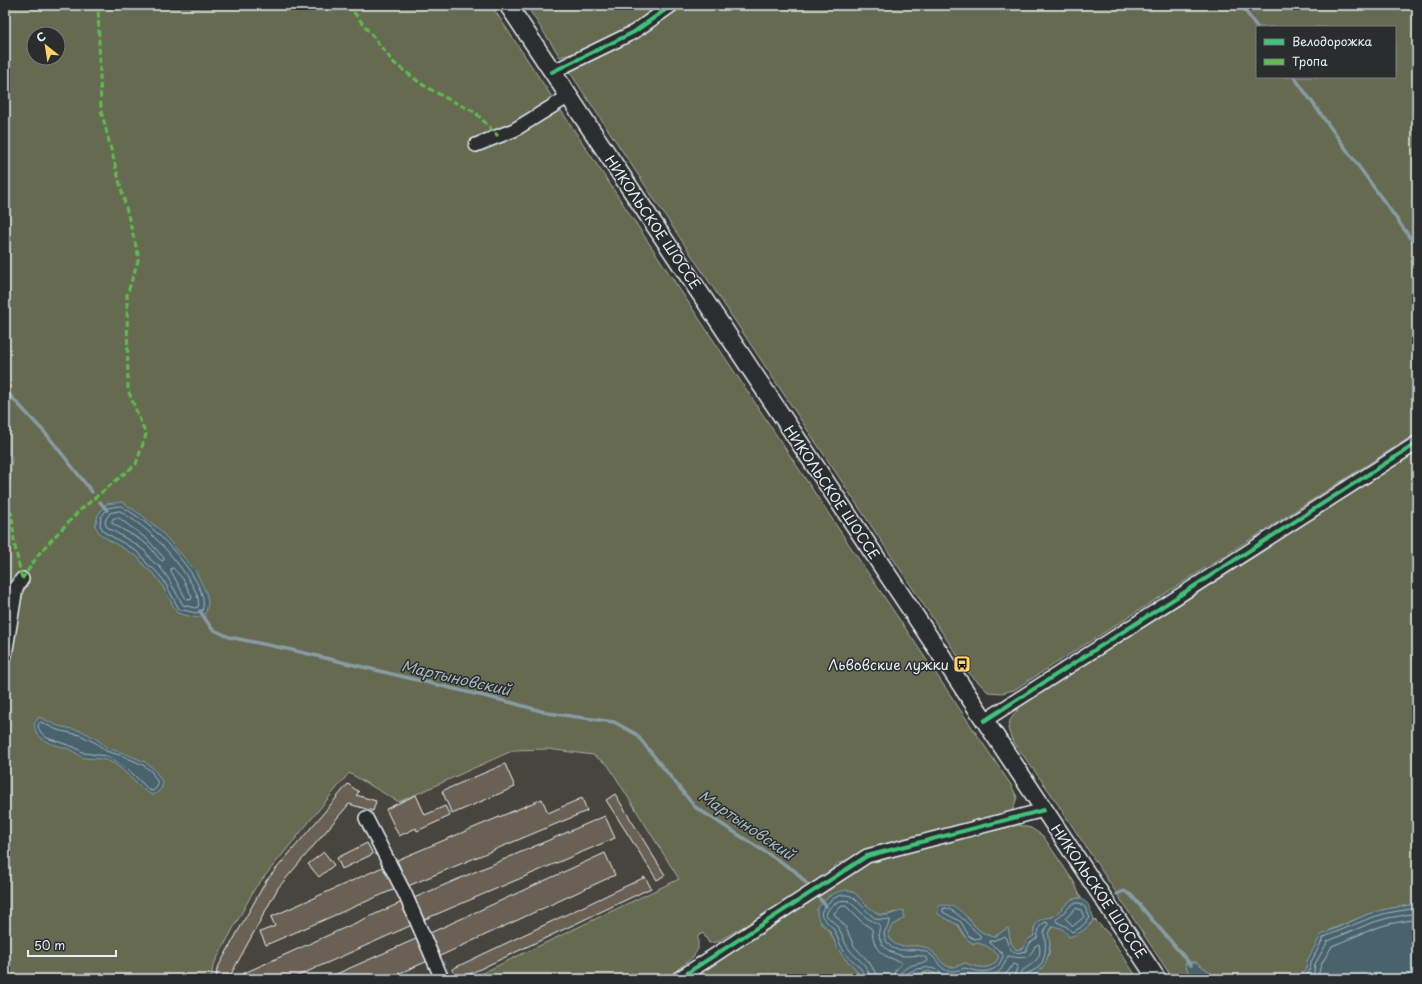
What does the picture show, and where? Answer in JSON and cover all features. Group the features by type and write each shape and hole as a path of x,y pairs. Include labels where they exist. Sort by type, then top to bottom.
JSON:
{"main road":[{"name":"НИКОЛЬСКОЕ ШОССЕ","path":"508,5 1157,979"}],"street":[{"path":"552,72 634,32 672,5"},
{"path":"476,145 514,130 569,96"},
{"path":"984,721 1417,443"},
{"path":"5,655 16,588 22,579"},
{"path":"678,979 867,856 1044,810"},
{"path":"366,818 404,894 442,979"}],"shaded area":[{"path":"548,749 593,755 608,765 680,879 470,979 211,979 213,966 255,888 349,773 399,802 514,750"}],"green space":[{"path":"5,5 491,5 860,561 1011,785 1017,797 1012,813 881,846 845,863 838,863 828,873 777,907 717,942 709,943 703,933 698,936 698,949 693,957 666,979 477,979 476,976 679,879 608,765 593,755 548,749 514,750 399,802 349,773 255,888 213,966 211,979 5,979 5,534 12,457 5,450"},
{"path":"526,5 664,5 614,36 588,48 560,57"},
{"path":"682,5 1417,5 1417,433 1014,690 1002,693 988,692 969,673 569,71 637,37"},
{"path":"1417,452 1417,904 1386,909 1368,914 1330,930 1313,951 1307,961 1306,969 1299,979 1213,979 1211,973 1196,962 1185,963 1188,972 1194,979 1173,979 1049,791 1012,740 1008,729 1010,720 1021,705"},
{"path":"1018,825 1031,828 1043,836 1074,882 1081,898 1072,899 1053,917 1045,918 1034,928 1034,936 1027,940 1024,948 1016,950 1011,943 1008,928 994,937 982,932 967,917 945,918 958,925 966,938 972,943 980,943 987,946 999,956 993,965 989,967 980,967 965,963 956,967 950,967 943,964 932,951 924,947 898,946 894,943 888,933 891,927 904,918 895,912 882,915 877,914 868,908 855,893 829,896 817,909 821,924 829,931 842,955 858,972 862,979 690,979 873,859"},
{"path":"1094,919 1108,933 1138,979 1025,979 1043,966 1049,954 1050,941 1048,933 1052,927 1059,926 1065,930 1090,925"},
{"path":"929,971 936,974 939,979 904,979 916,974"}],"water":[{"path":"122,502 158,528 195,570 206,592 208,603 206,613 197,618 177,613 161,583 154,574 145,567 139,558 101,535 95,526 98,515 106,504"},
{"path":"39,717 58,726 82,731 98,740 107,748 145,762 154,769 163,783 161,789 152,795 140,787 113,763 103,759 84,758 71,750 48,742 39,736 36,731 34,724"},
{"path":"847,890 855,893 866,905 879,915 888,915 904,910 904,918 891,927 888,933 890,939 894,943 902,946 924,947 932,951 943,964 950,967 956,967 965,963 980,967 989,967 993,965 999,956 987,946 980,943 972,943 966,938 958,925 938,914 938,906 946,905 959,910 979,930 988,936 994,937 1008,928 1011,943 1016,950 1024,948 1027,940 1034,936 1034,928 1038,921 1053,917 1072,899 1081,898 1088,904 1094,919 1083,930 1069,937 1062,929 1052,927 1048,933 1050,947 1049,954 1043,966 1034,976 1024,980 939,979 936,974 929,971 904,979 862,979 858,972 842,955 829,930 820,922 817,914 817,909 826,899 837,892"},
{"path":"1417,904 1417,974 1411,974 1396,979 1299,979 1306,969 1307,961 1321,935 1368,914 1386,909"},
{"path":"1196,962 1211,973 1213,979 1194,979 1188,972 1185,963"}],"building":[{"path":"505,764 515,787 452,814 442,791"},
{"path":"348,784 359,792 356,795 376,801 373,811 349,804 278,888 230,976 227,975 226,979 216,979 217,969 266,881"},
{"path":"615,794 665,875 657,880 606,800"},
{"path":"416,795 425,815 445,806 450,816 417,831 416,828 399,836 386,809"},
{"path":"582,798 587,811 408,886 397,860 542,799 548,813"},
{"path":"605,816 615,838 423,920 414,898"},
{"path":"367,843 373,854 342,869 337,858"},
{"path":"324,852 334,865 319,877 308,864"},
{"path":"605,853 615,875 440,956 430,933"},
{"path":"385,866 395,889 266,945 260,932 275,926 271,917"},
{"path":"645,877 651,888 459,979 456,979 452,969"},
{"path":"402,902 412,925 291,979 242,979 240,975"},
{"path":"418,938 428,961 386,979 325,979"}],"waterway":[{"path":"1241,5 1256,26"},
{"path":"1295,78 1417,247"},
{"name":"Мартыновский","path":"5,390 48,436 92,492"},
{"name":"Мартыновский","path":"100,502 107,510"},
{"name":"Мартыновский","path":"200,611 212,629 229,637 292,650 513,703 548,713 614,722 636,734 695,807 795,871 806,883"},
{"name":"Мартыновский","path":"1117,894 1124,891 1131,895 1191,965"},
{"name":"Мартыновский","path":"820,899 826,906"}],"marked path":[{"path":"22,579 41,551 79,511 136,464 146,435 128,390 127,295 139,258 101,110 98,5"},
{"path":"348,5 394,63 423,85 475,112 498,136"},
{"path":"5,502 12,515 14,542 22,579"}],"cycle path":[{"path":"552,72 634,32 672,5"},
{"path":"984,721 1417,443"},
{"path":"678,979 867,856 1044,810"}],"place":[{"name":"Львовские лужки","path":"962,664"}]}
